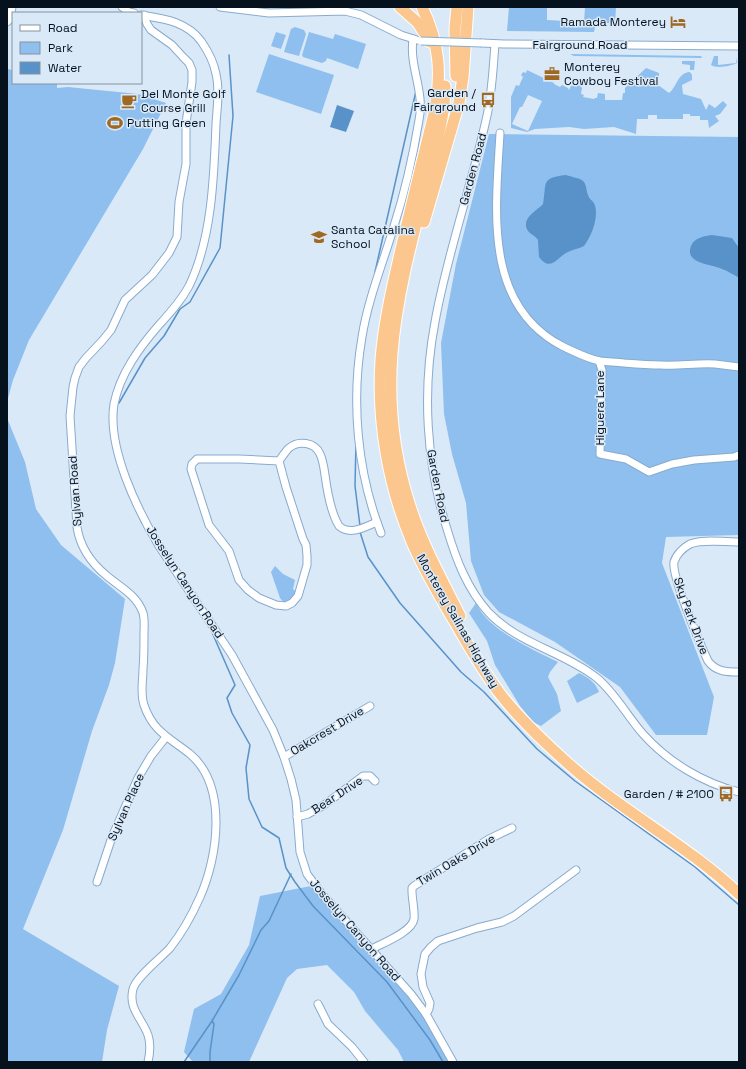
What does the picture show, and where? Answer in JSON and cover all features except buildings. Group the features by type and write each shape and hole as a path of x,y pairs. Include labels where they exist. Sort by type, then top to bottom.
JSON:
{"highway":[{"path":"400,7 411,15 421,26 432,48 436,73 436,104"},
{"path":"422,7 432,31 438,58 439,84 436,104"},
{"path":"398,309 444,101 445,73 442,52 437,30 428,7"},
{"path":"444,155 455,98 455,28 457,7"},
{"path":"398,309 455,119 461,93 468,7"},
{"name":"Monterey Salinas Highway","path":"436,104 390,298 384,330 381,362 381,395 386,448 391,475 401,511 412,542 449,612 491,681 511,707 555,752 579,773 704,864 739,894"},
{"name":"Monterey Salinas Highway","path":"398,309 392,352 391,405 397,456 410,506 432,561 474,643 506,696 532,729"}],"street":[{"path":"7,22 10,18 12,7"},
{"name":"Fairground Road","path":"220,7 269,13 345,11 361,15 413,39 421,41 496,44 739,46"},
{"name":"Sylvan Road","path":"142,15 151,30 172,45 189,63 192,70 192,82 186,123 186,164 179,202 177,237 169,253 152,275 125,300 120,307 108,335 79,367 73,388 70,416 79,536 86,553 92,562 134,598 142,611 144,618 142,697 147,712 156,727 166,737 199,763 212,793 216,825 206,883 193,912 171,947 137,981 133,987 133,1008 146,1029 150,1041 150,1055 148,1062"},
{"name":"Josselyn Canyon Road","path":"142,15 170,20 186,27 200,40 210,57 217,76 214,167 208,217 201,252 195,271 181,299 138,350 124,374 117,390 114,405 113,424 117,448 129,487 148,527 238,665 266,717 284,757 292,779 296,800 300,852 307,874 321,893 411,994 426,1014 453,1062"},
{"path":"381,533 368,493 360,452 357,399 358,368 366,316 397,217 420,119 420,94 412,53 413,39"},
{"name":"Garden Road","path":"496,44 492,84 486,120 442,287 434,323 430,360 427,398 429,437 439,500 452,547 467,583 481,603 495,618 517,634 571,662 598,679 612,692 644,734 670,758 704,779 739,792"},
{"path":"500,133 497,232 501,263 508,286 517,304 544,335 572,351 599,361 661,366 715,364 739,367"},
{"name":"Higuera Lane","path":"599,361 602,370 600,454 626,458 649,472 672,464 694,460 734,457 739,455"},
{"path":"280,461 197,459 192,464 191,469 209,525 229,551 239,580 248,590 259,598 283,606 292,603 298,596 308,561 306,545 286,487 280,461 289,448 296,444 307,443 316,447 322,459 329,495 339,526 345,530 353,531 377,522"},
{"name":"Sky Park Drive","path":"739,542 694,543 679,552 674,564 677,583 708,661 718,670 739,672"},
{"name":"Oakcrest Drive","path":"284,757 370,706"},
{"name":"Sylvan Place","path":"97,882 112,837 138,778 151,756 166,737"},
{"name":"Bear Drive","path":"297,817 308,814 324,805 363,776 370,776 375,781"},
{"name":"Twin Oaks Drive","path":"372,949 411,927 414,920 412,891 414,886 489,839 512,828"},
{"path":"426,1014 430,1003 423,987 421,974 425,954 431,947 438,941 477,928 502,922 514,916 576,870"},
{"path":"318,1004 328,1024 352,1047 364,1062"}],"green space":[{"path":"509,7 547,7 547,20 584,22 585,7 616,7 615,23 596,23 594,32 507,31"},
{"path":"295,27 304,30 306,34 299,56 284,52 291,29"},
{"path":"276,32 286,35 281,49 271,46"},
{"path":"309,32 333,39 335,34 366,44 358,69 327,58 326,61 322,63 303,57 302,55"},
{"path":"269,54 334,75 321,114 256,92"},
{"path":"570,54 701,56 702,58 574,56"},
{"path":"714,56 718,56 718,65 736,63 737,57 737,63 724,67 717,67 711,65"},
{"path":"682,61 695,61 694,70 690,70 690,65 682,64"},
{"path":"646,68 659,73 658,85 669,93 683,74 690,72 692,75 692,80 682,85 683,94 701,99 706,110 709,104 715,108 723,101 727,105 720,114 715,116 719,121 709,128 708,120 700,120 700,116 683,114 683,119 657,119 657,115 648,115 648,119 637,119 636,134 614,127 584,129 569,127 535,129 527,132 511,128 511,97 516,85 519,86 523,77 521,75 523,72 526,73 527,70 560,87 562,85 569,90 571,86 580,85 582,88 581,94 584,95 583,97 594,99 597,98 598,93 605,94 605,100 622,100 623,93 625,93 625,88","holes":["528,95 542,101 528,131 512,124 520,107 522,107"]},
{"path":"7,69 12,70 12,84 57,84 57,88 68,87 138,94 166,103 143,149 29,340 13,380 7,402"},
{"path":"489,134 739,137 739,535 666,537 662,563 714,697 707,735 656,735 620,687 555,642 499,612 484,595 471,561 466,503 452,454 444,414 441,343 456,264"},
{"path":"7,418 25,462 36,509 61,545 125,599 115,663 109,685 92,731 63,830 23,929 119,986 107,1030 102,1062 7,1062"},
{"path":"275,566 283,574 295,580 293,589 296,592 292,599 284,603 280,598 271,572"},
{"path":"476,603 490,622 512,638 558,662 548,677 557,694 561,711 541,726 533,722 520,706 495,665 487,641 469,613"},
{"path":"579,673 591,681 599,692 577,703 567,681"},
{"path":"311,886 416,1006 449,1062 404,1062 398,1050 365,1011 354,992 327,965 297,969 287,978 249,1062 193,1062 184,1052 194,1009 221,994 249,945 260,896"}],"water":[{"path":"337,105 354,111 346,132 330,127"},
{"path":"566,175 580,179 586,186 588,196 596,208 594,226 584,246 564,254 551,264 547,264 539,257 538,240 528,231 526,222 530,215 543,204 545,186 548,180"},
{"path":"712,235 732,238 739,248 739,278 718,267 695,260 691,256 691,246 694,241"}],"waterway":[{"path":"119,403 145,358 164,336 180,309 190,302 220,248 233,116 229,55"},
{"path":"375,272 416,91"},
{"path":"356,442 355,486 360,526"},
{"path":"113,447 116,458"},
{"path":"136,510 142,523"},
{"path":"360,532 368,557 400,603 461,672 484,692 537,749 575,781 695,867 739,905"},
{"path":"211,630 235,685 227,698 232,713 250,745 246,768 249,799 262,827 279,838 286,868 313,906 387,982 430,1040 443,1062"},
{"path":"184,1062 212,1021 239,975 261,930 269,921 291,874"},
{"path":"210,1062 214,1024 212,1021"}],"place":[{"name":"Ramada Monterey","path":"678,22"},
{"name":"Monterey Cowboy Festival","path":"552,74"},
{"name":"Garden / Fairground","path":"488,100"},
{"name":"Del Monte Golf Course Grill","path":"129,101"},
{"name":"Putting Green","path":"115,123"},
{"name":"Santa Catalina School","path":"319,237"},
{"name":"Garden / # 2100","path":"726,794"}]}
